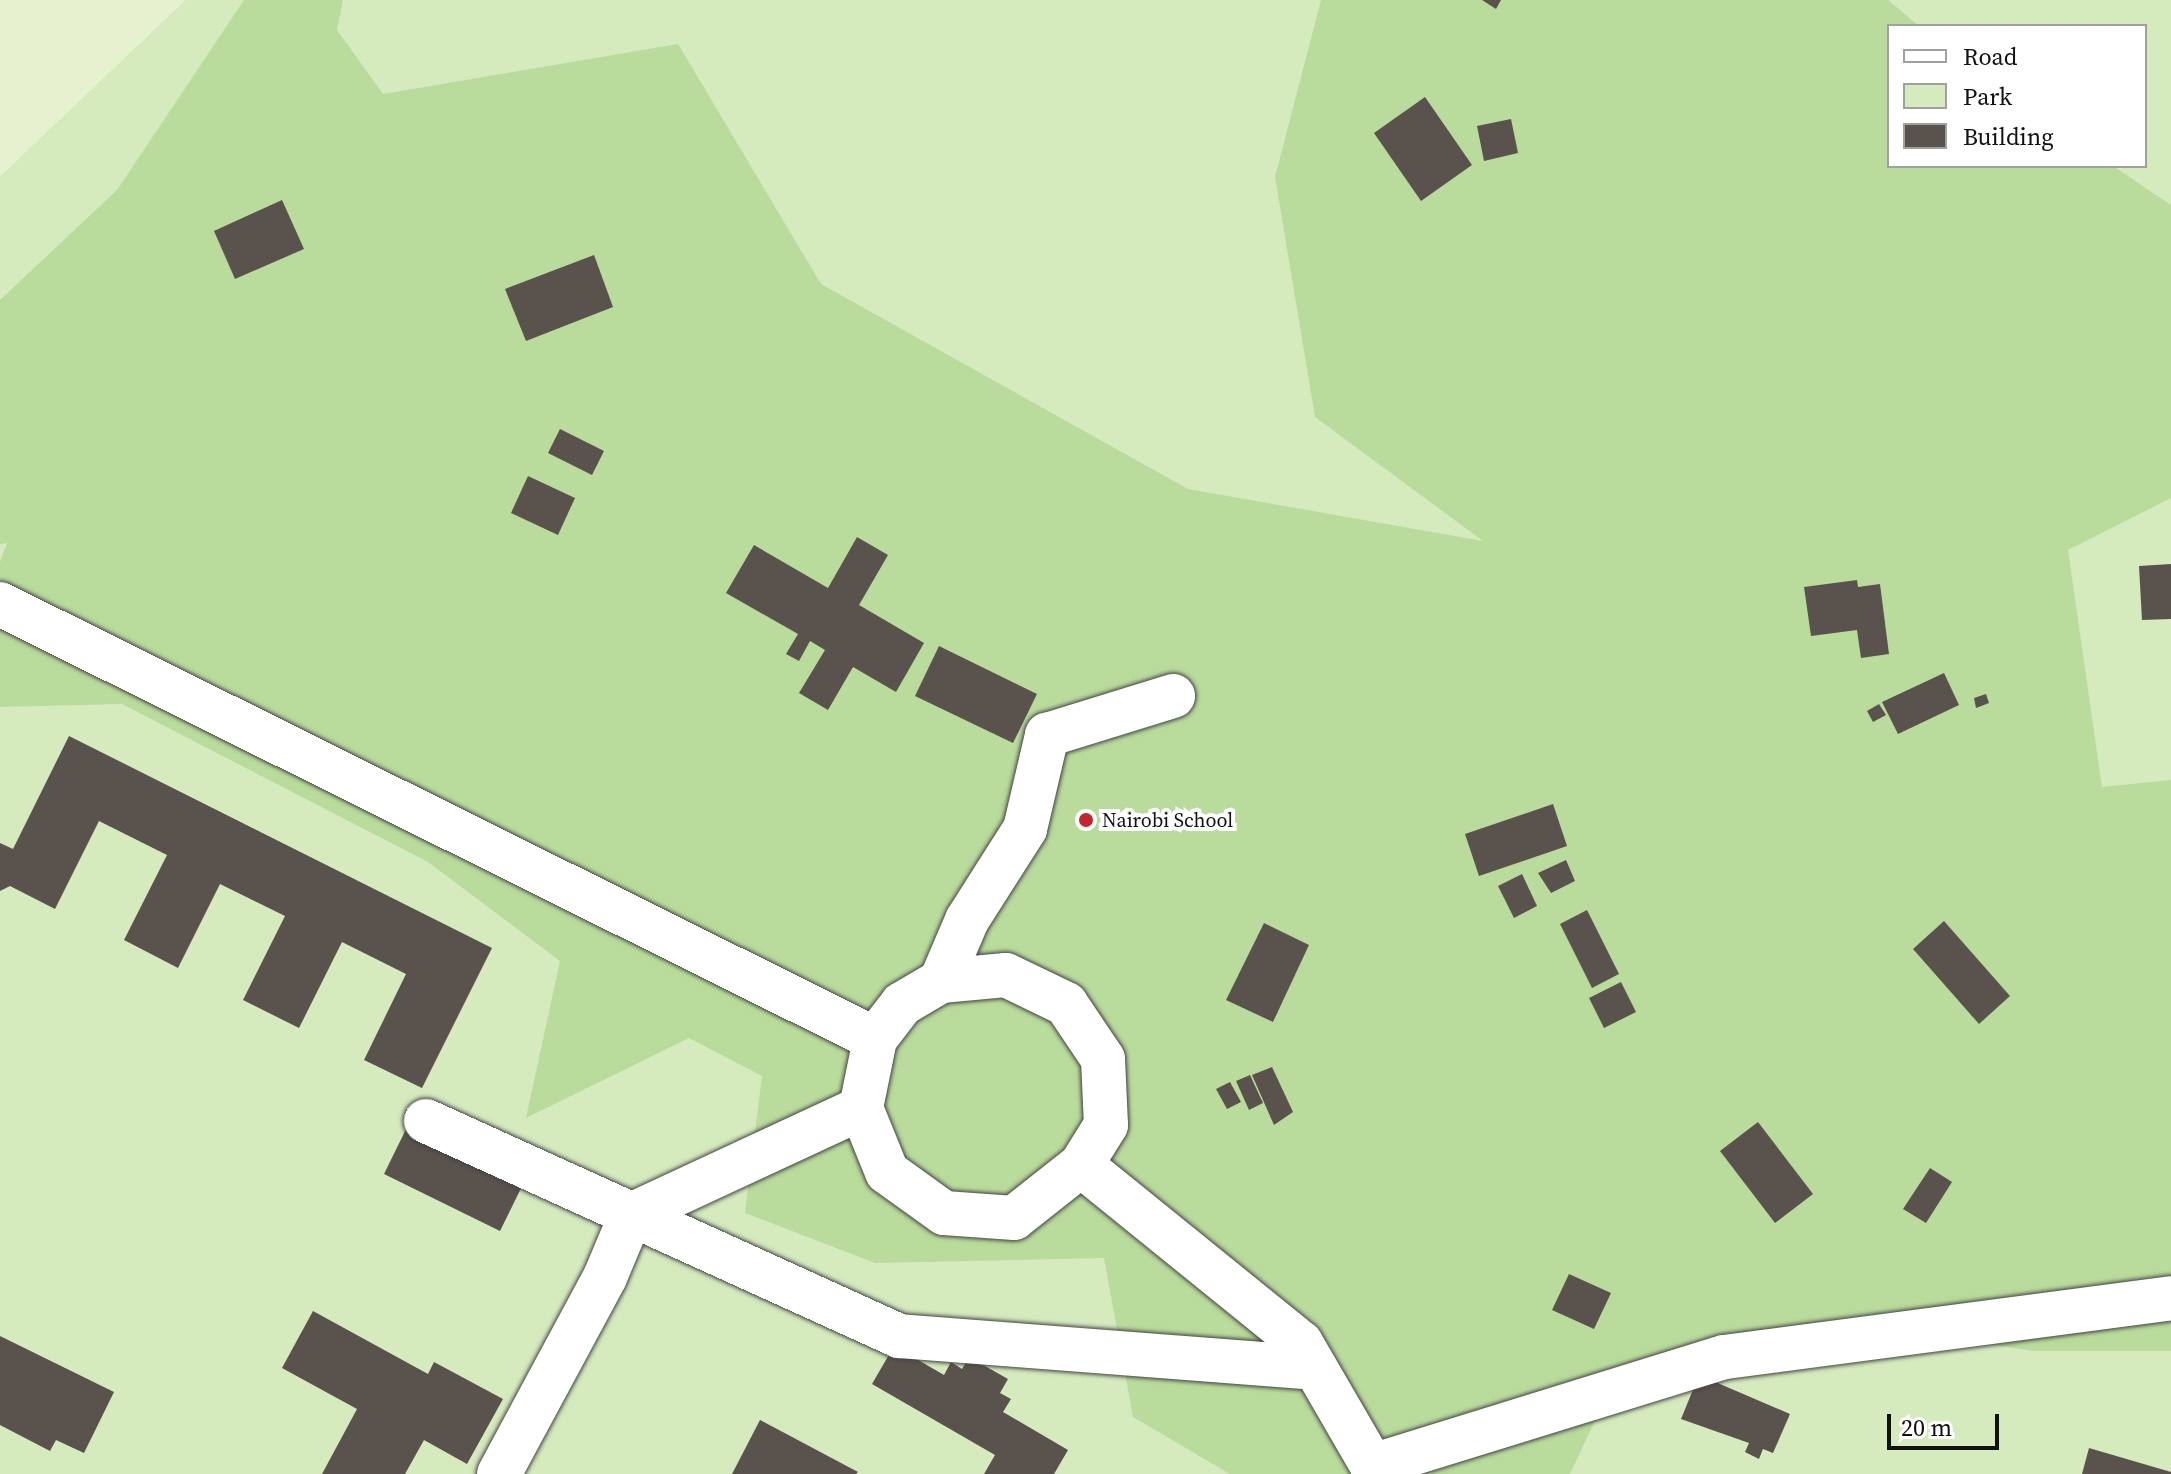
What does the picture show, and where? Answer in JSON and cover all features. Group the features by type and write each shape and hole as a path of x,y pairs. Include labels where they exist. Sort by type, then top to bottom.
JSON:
{"lane":[{"path":"0,604 875,1039"},
{"path":"941,981 967,920 1025,829 1047,735 1173,696"},
{"path":"1006,975 1066,1004 1103,1059 1106,1125 1081,1165 1014,1218 944,1213 887,1172 861,1108 875,1039 902,1004 941,981 1006,975"},
{"path":"499,1474 605,1277 631,1215 861,1108"},
{"path":"426,1121 899,1336 1315,1368"},
{"path":"1081,1165 1301,1343 1375,1470 1725,1357 2171,1298"}],"green space":[{"path":"0,0 185,0 0,176"},
{"name":"Nairobi School","path":"185,0 2171,0 2171,1474 0,1474 0,176"},
{"name":"Nairobi School","path":"244,0 343,0 337,30 383,94 678,44 821,284 1188,489 1483,541 1315,417 1275,177 1321,0 1888,0 1917,24 1887,24 1887,168 2116,168 2171,205 2171,498 2068,550 2102,787 2171,780 2171,1351 2034,1351 1886,1329 1615,1378 1570,1474 1230,1474 1133,1417 1104,1258 875,1263 745,1213 762,1076 689,1038 526,1118 560,961 428,862 122,704 0,707 0,562 7,543 0,544 0,300 117,190"}],"building":[{"path":"1482,0 1501,0 1496,9"},
{"path":"1425,97 1472,165 1421,201 1374,133"},
{"path":"1511,119 1518,153 1484,161 1477,126"},
{"path":"282,200 304,249 235,279 214,231"},
{"path":"594,255 613,307 526,341 505,289"},
{"path":"560,429 604,451 592,475 548,453"},
{"path":"528,476 575,498 558,535 511,513"},
{"path":"857,537 888,555 859,605 924,643 896,692 853,667 828,710 799,693 825,650 810,641 799,661 786,654 798,634 726,593 754,545 828,588"},
{"path":"2171,564 2171,619 2142,620 2139,566"},
{"path":"1857,580 1858,587 1880,584 1889,654 1861,658 1857,630 1811,636 1804,587"},
{"path":"939,646 1037,694 1013,743 915,696"},
{"path":"1944,673 1959,705 1898,734 1882,702"},
{"path":"1986,694 1989,703 1976,708 1974,698"},
{"path":"1879,704 1886,715 1873,722 1867,711"},
{"path":"69,736 492,948 422,1088 364,1060 406,974 342,942 299,1028 243,1000 285,916 220,884 178,968 124,940 167,855 99,821 55,909 10,886 0,891 0,843 13,849"},
{"path":"1553,804 1567,846 1479,876 1465,834"},
{"path":"1566,860 1575,881 1551,893 1538,873"},
{"path":"1522,874 1537,906 1514,918 1498,886"},
{"path":"1587,910 1619,974 1592,988 1560,924"},
{"path":"1944,921 2010,996 1979,1024 1913,949"},
{"path":"1264,923 1309,945 1273,1022 1226,1000"},
{"path":"1621,982 1636,1012 1604,1028 1589,998"},
{"path":"1272,1067 1293,1112 1274,1125 1252,1075"},
{"path":"1250,1075 1263,1103 1249,1110 1236,1081"},
{"path":"1230,1082 1241,1102 1227,1109 1216,1089"},
{"path":"412,1117 528,1174 500,1231 384,1174"},
{"path":"1758,1122 1813,1194 1775,1223 1720,1151"},
{"path":"1930,1168 1952,1182 1926,1223 1903,1209"},
{"path":"1569,1274 1611,1293 1594,1329 1552,1310"},
{"path":"313,1311 428,1374 434,1362 503,1399 467,1464 424,1440 405,1474 322,1474 357,1409 282,1368"},
{"path":"0,1336 114,1392 84,1453 56,1440 50,1451 0,1425"},
{"path":"894,1346 944,1375 951,1362 962,1369 969,1357 1008,1379 1000,1393 1011,1399 1003,1412 1068,1450 1054,1474 984,1474 995,1455 872,1384"},
{"path":"1699,1375 1790,1414 1773,1453 1763,1449 1759,1459 1745,1452 1749,1443 1681,1419"},
{"path":"760,1420 858,1472 732,1474"},
{"path":"2089,1448 2171,1472 2171,1474 2082,1474"}],"place":[{"name":"Nairobi School","path":"1086,820"}]}
